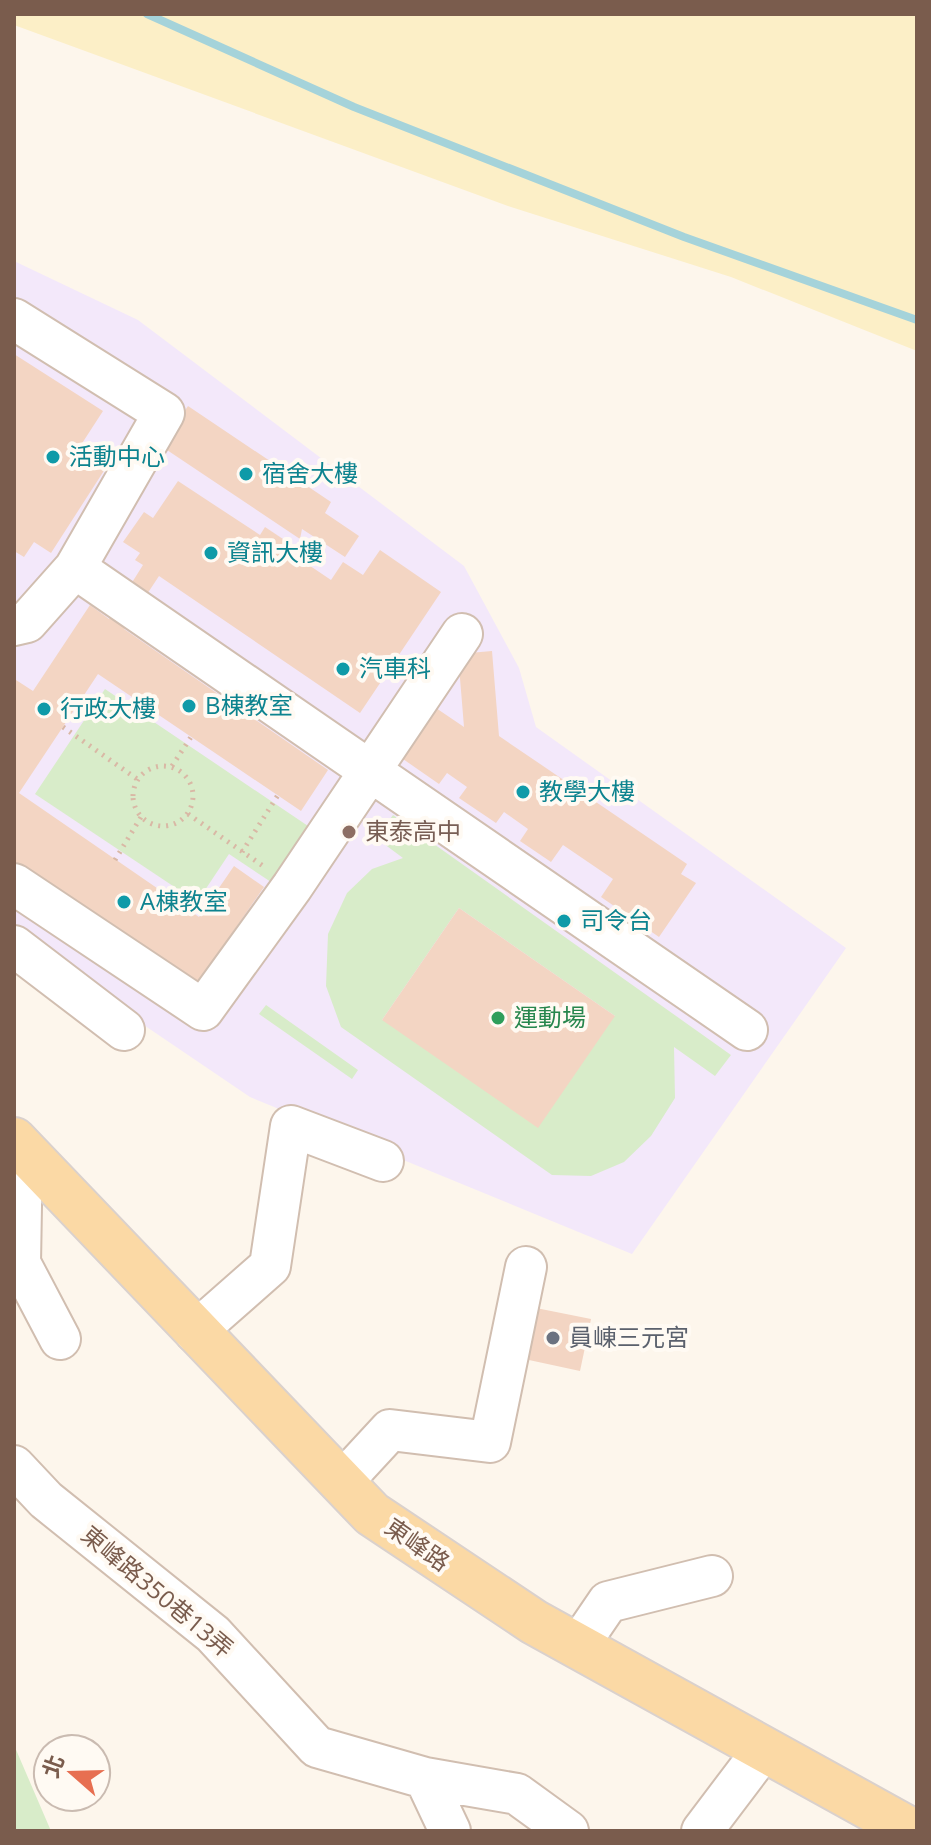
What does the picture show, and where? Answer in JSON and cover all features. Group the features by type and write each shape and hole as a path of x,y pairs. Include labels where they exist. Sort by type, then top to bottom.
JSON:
{"main road":[{"name":"東峰路","path":"18,1145 372,1514 447,1567 578,1646 902,1829"}],"lane":[{"path":"14,319 164,413 75,568 27,622 14,625"},
{"path":"75,568 371,768 747,1030"},
{"path":"14,884 203,1010 292,887 462,634"},
{"path":"14,946 124,1030"},
{"path":"195,1332 270,1266 291,1126 383,1161"},
{"path":"18,1145 20,1263 60,1339"},
{"path":"341,1483 390,1430 490,1442 526,1267"},
{"name":"東峰路350巷13弄","path":"14,1466 46,1500 213,1634 317,1747 425,1778 517,1794 568,1831"},
{"path":"578,1646 608,1602 712,1576"},
{"path":"702,1831 764,1749"},
{"path":"425,1778 450,1831"}],"path":[{"path":"63,727 137,779"},
{"path":"172,766 191,737"},
{"path":"172,766 181,770 192,786 192,805 180,821 160,826 141,817 133,799 137,779 153,767 172,766"},
{"path":"242,852 278,795"},
{"path":"188,814 292,887"},
{"path":"115,860 141,817"}],"shaded area":[{"name":"東泰高中","path":"14,261 138,320 464,566 519,668 536,727 846,948 632,1254 250,1097 14,937"}],"green space":[{"path":"105,689 311,828 274,884 229,854 197,902 35,794"},
{"path":"393,815 731,1055 715,1076 674,1047 675,1098 651,1136 624,1162 591,1176 552,1175 341,1027 326,986 328,934 347,893 372,869 403,858 376,838","holes":["459,908 615,1016 382,1020"]},
{"path":"266,1005 358,1070 352,1079 259,1014"},
{"path":"14,1745 32,1787 32,1813 43,1813 51,1831 14,1831"}],"sand":[{"path":"14,14 917,14 917,351 731,277 511,207 14,25"}],"building":[{"name":"活動中心","path":"14,354 103,411 79,448 107,466 51,553 34,542 24,557 14,551"},
{"name":"宿舍大樓","path":"188,406 331,502 325,513 359,536 345,557 302,529 300,539 161,446"},
{"path":"178,481 260,535 265,527 289,543 285,549 331,580 343,562 363,575 380,550 441,592 360,713 159,576 124,629 328,770 301,811 98,674 19,793 199,917 234,866 264,887 195,987 14,862 14,683 16,680 33,691 90,605 109,619 143,565 135,560 140,553 123,542 144,512 153,518"},
{"name":"教學大樓","path":"492,651 499,736 687,864 681,874 696,883 659,937 601,897 613,879 563,845 551,862 520,841 528,829 504,812 496,823 459,798 467,787 447,773 439,784 403,759 436,708 464,727 458,654"},
{"name":"運動場","path":"459,908 615,1016 538,1128 382,1020"},
{"name":"員崠三元宮","path":"526,1306 591,1319 580,1371 515,1357"}],"waterway":[{"path":"147,14 354,107 684,237 917,320"}],"place":[{"name":"活動中心","path":"53,457"},
{"name":"宿舍大樓","path":"246,474"},
{"name":"資訊大樓","path":"211,553"},
{"name":"汽車科","path":"343,669"},
{"name":"B棟教室","path":"189,706"},
{"name":"行政大樓","path":"44,709"},
{"name":"教學大樓","path":"523,792"},
{"name":"東泰高中","path":"349,832"},
{"name":"A棟教室","path":"124,902"},
{"name":"司令台","path":"564,921"},
{"name":"運動場","path":"498,1018"},
{"name":"員崠三元宮","path":"553,1338"}]}
